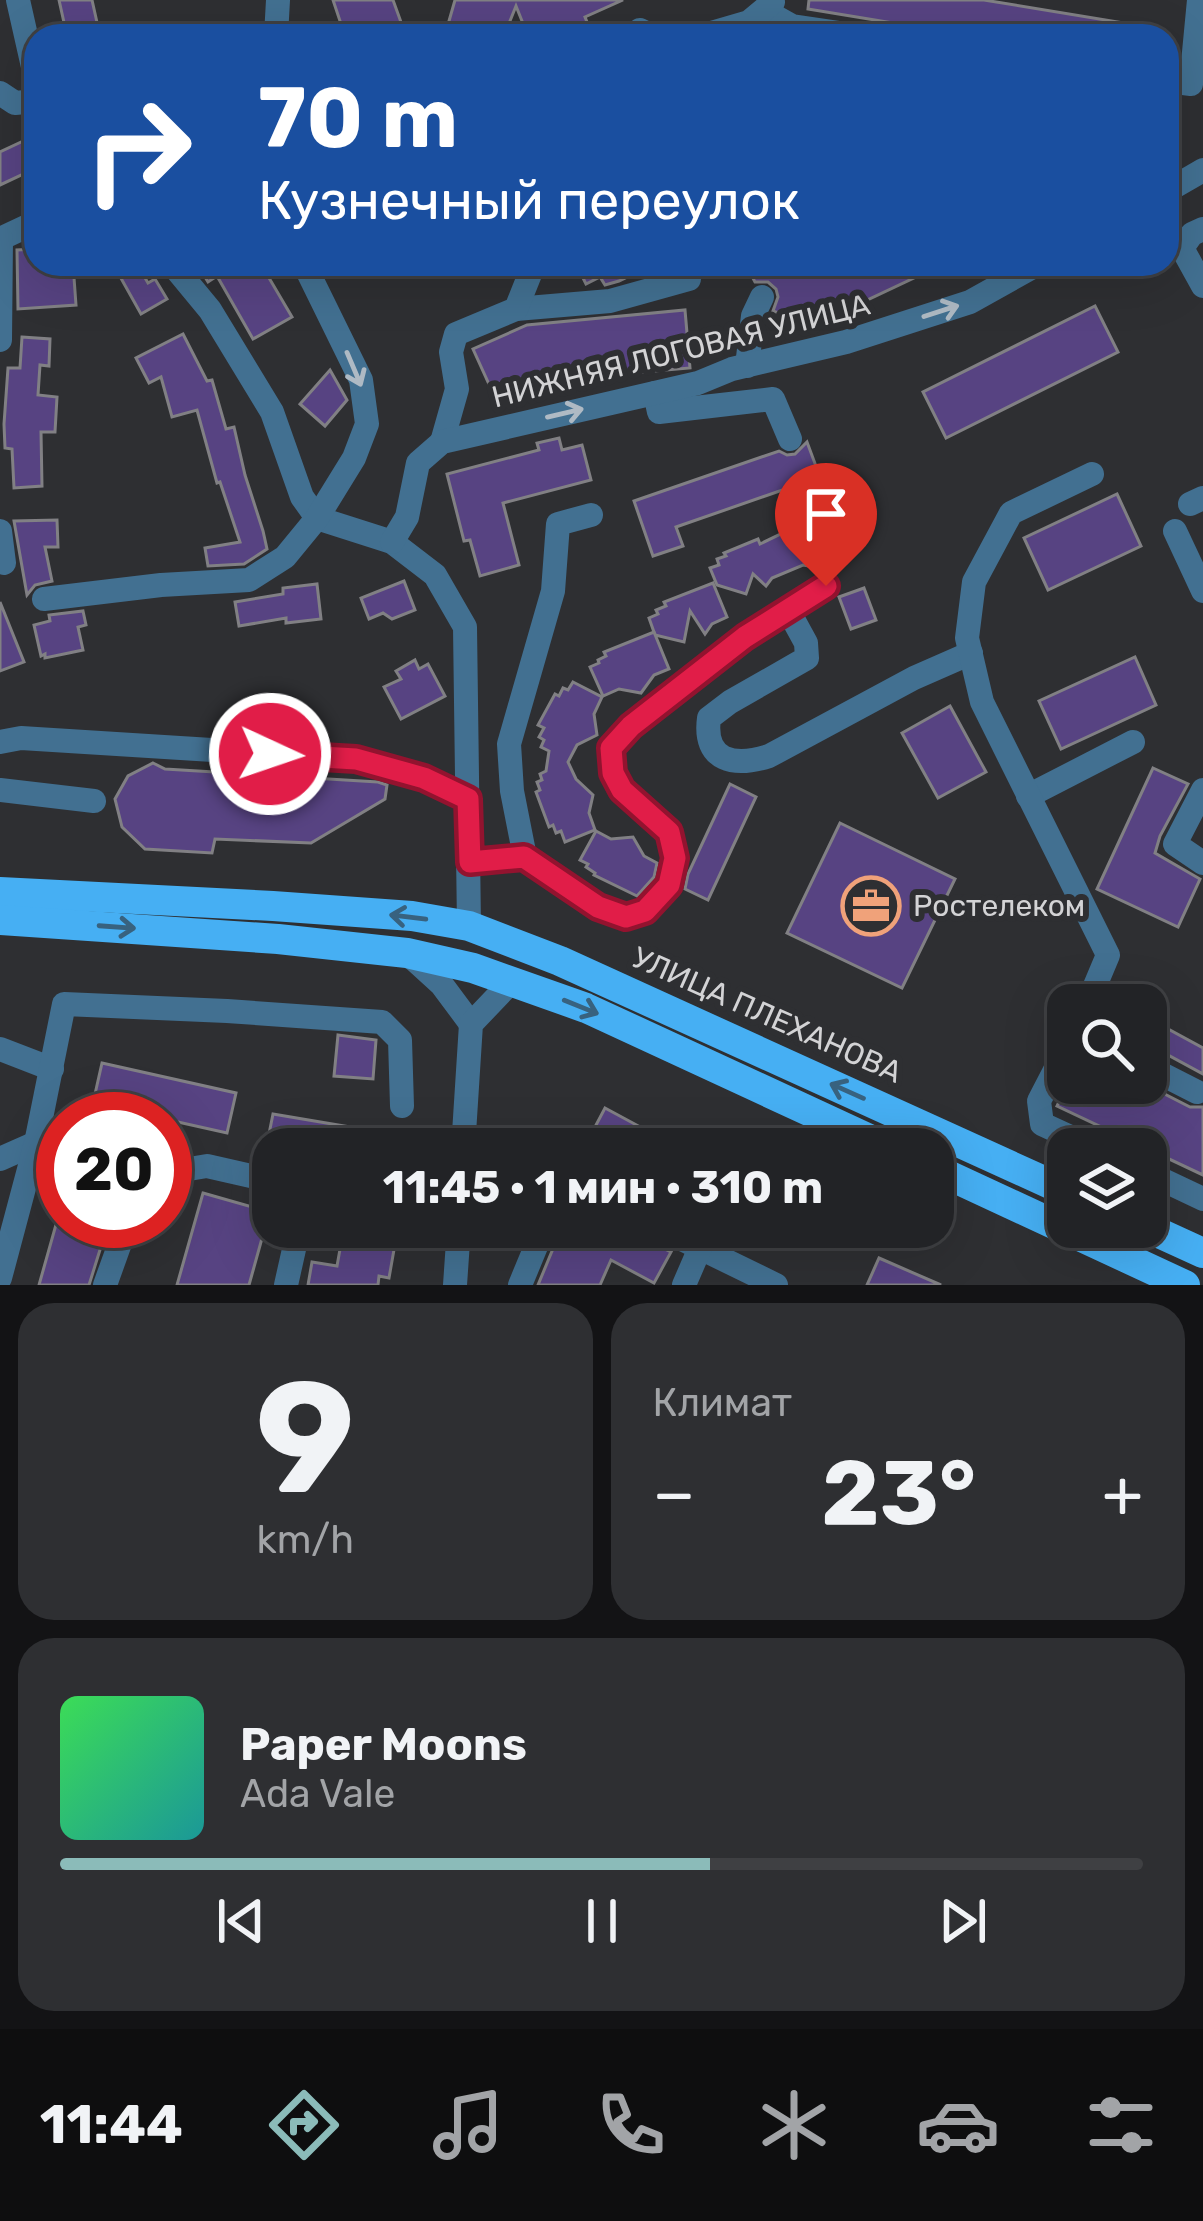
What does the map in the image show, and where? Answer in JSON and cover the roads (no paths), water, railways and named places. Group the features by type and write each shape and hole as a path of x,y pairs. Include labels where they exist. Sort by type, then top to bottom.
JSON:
{"main road":[{"name":"УЛИЦА ПЛЕХАНОВА","path":"0,892 412,916 469,926 560,961 1047,1182"},
{"path":"0,920 278,939 407,953 473,968 586,1008 846,1128"},
{"path":"954,1178 1185,1285"},
{"path":"1167,1237 1203,1253"}],"street":[{"path":"1179,83 1191,85 1198,0"},
{"path":"742,24 770,5"},
{"path":"1203,230 1192,234 1182,248 1203,286"},
{"path":"0,239 0,340"},
{"path":"182,276 210,310 272,412 302,497 317,518 392,542 435,575 465,627 469,926"},
{"path":"44,599 250,580 285,557 317,518 354,458 367,424 361,380 310,276"},
{"path":"516,309 529,276"},
{"name":"НИЖНЯЯ ЛОГОВАЯ УЛИЦА","path":"442,442 698,383 846,342 970,302 1017,276"},
{"path":"392,542 407,517 418,463 442,442 457,389 451,352 456,334 516,309 610,301 689,279"},
{"path":"747,366 753,316 763,297"},
{"path":"834,316 846,342"},
{"path":"655,393 658,412 773,398 790,439"},
{"path":"1092,474 1012,513 974,582 967,638 982,701 1108,955 1096,984"},
{"path":"524,857 509,744 553,591 558,524 591,515"},
{"path":"0,531 4,563"},
{"path":"1175,531 1203,591"},
{"path":"470,862 524,857 598,907 626,917 645,911 669,885 675,858 669,832 622,790 613,773 611,748 631,726 745,637 826,586"},
{"path":"788,610 806,643 808,658 709,718 713,748 727,761 748,763 769,756 970,653"},
{"path":"0,742 21,738 356,759 424,778 468,799"},
{"path":"1028,796 1133,742"},
{"path":"0,790 94,801"},
{"path":"1203,790 1175,844 1203,863"},
{"path":"407,953 442,985 471,1024"},
{"path":"464,1128 471,1024 512,981"},
{"path":"0,1278 64,1004 382,1022 400,1040 402,1106"},
{"path":"0,1049 52,1069"},
{"path":"1167,1077 1197,1092"},
{"path":"1047,1086 1039,1101 1042,1124 1051,1128"},
{"path":"0,1159 35,1143"},
{"path":"192,1168 207,1166 251,1176"},
{"path":"1167,1182 1203,1198"},
{"path":"105,1285 118,1248"},
{"path":"286,1285 294,1248"},
{"path":"455,1285 458,1248"},
{"path":"520,1285 535,1248"},
{"path":"684,1285 700,1248 774,1284"}],"place":[{"name":"Ростелеком","path":"871,906"}]}
